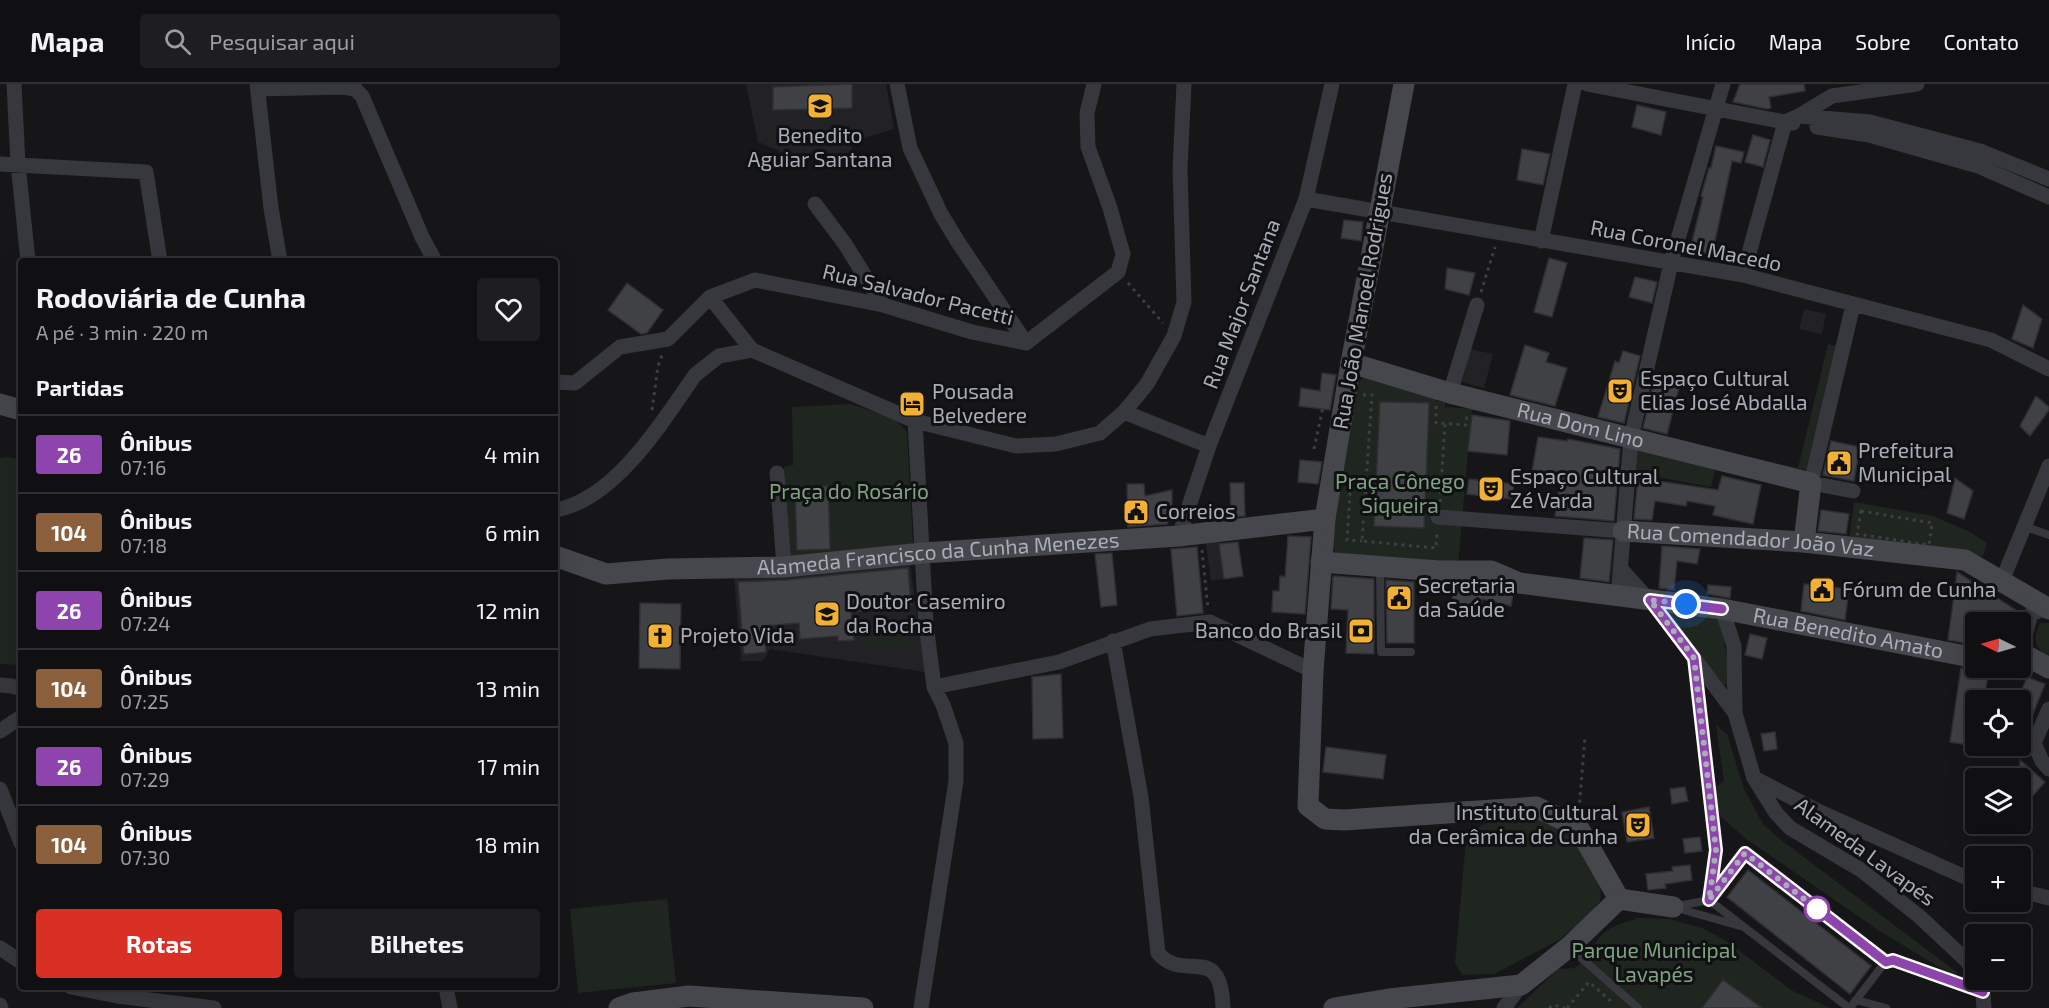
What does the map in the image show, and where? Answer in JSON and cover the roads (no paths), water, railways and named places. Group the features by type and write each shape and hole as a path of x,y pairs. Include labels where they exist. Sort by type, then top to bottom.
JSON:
{"street":[{"path":"14,84 18,164 28,258"},
{"path":"897,84 909,148 941,214 1026,343"},
{"name":"Rua Salvador Pacetti","path":"710,297 755,280 883,305 972,332 1026,343 1118,272 1123,254 1110,208 1088,147 1086,112 1094,84"},
{"path":"558,382 574,383 620,347 668,339 710,297 752,350 915,421 1016,446 1056,444 1100,433 1124,412 1147,384 1174,336 1184,303 1180,169 1184,84"},
{"name":"Rua Major Santana","path":"1179,536 1209,446 1306,200 1332,84"},
{"name":"Rua João Manoel Rodrigues","path":"1404,84 1324,519 1313,670 1308,806 1325,819 1344,820 1536,807 1578,826 1619,899"},
{"path":"1541,241 1575,84"},
{"path":"1587,84 1632,89 1717,108 1792,119 1869,135 1978,166 2049,197"},
{"path":"1618,597 1631,438 1671,263 1723,84"},
{"path":"1743,275 1792,119 1832,96 1917,84"},
{"path":"279,258 271,208 258,87 355,89 362,96 422,237 433,258"},
{"path":"1792,119 1870,122 1980,151 2049,178"},
{"path":"0,164 146,172 160,258"},
{"name":"Rua Coronel Macedo","path":"1306,200 1743,275 1991,340 2049,369"},
{"path":"815,204 845,244 883,305"},
{"path":"1443,397 1477,305"},
{"path":"1804,542 1811,483 1853,305"},
{"path":"558,509 571,506 601,489 641,452 695,375 705,365 719,356 752,350"},
{"name":"Rua Dom Lino","path":"1351,363 1443,397 1631,438 1811,483"},
{"path":"0,404 18,409"},
{"path":"0,417 18,411"},
{"path":"1124,412 1209,446"},
{"path":"915,421 926,624 934,687 956,743 956,781 921,1008"},
{"path":"2002,581 2049,466"},
{"path":"777,473 784,567"},
{"path":"1811,483 1852,490"},
{"name":"Rua Comendador João Vaz","path":"1438,517 1804,542 1965,560 2048,608"},
{"name":"Alameda Francisco da Cunha Menezes","path":"558,557 606,574 669,569 784,567 923,553 1179,536 1324,519"},
{"name":"Rua Benedito Amato","path":"1322,562 1380,568 1491,571 1519,583 1722,609 1965,656"},
{"path":"1620,568 1650,600 1735,713"},
{"path":"2031,614 2048,608"},
{"name":"Alameda Lavapés","path":"1722,609 1734,646 1735,713 1754,778 1776,813 1790,828 1861,870 1920,917 1965,959"},
{"path":"934,687 1059,662 1150,629 1210,622 1313,670"},
{"path":"1113,641 1141,796 1158,953 1163,959 1172,963 1206,967 1215,972 1222,990 1223,1008"},
{"path":"2031,659 2049,668"},
{"path":"0,685 18,688"},
{"path":"2049,709 2034,742 2042,761 2049,769"},
{"path":"0,731 18,719"},
{"path":"1754,778 1816,810 1965,877"},
{"path":"0,789 18,835"},
{"path":"2031,894 2049,898"},
{"path":"1504,1008 1521,985 1569,947 1619,899 1673,907"},
{"path":"0,948 18,960"},
{"path":"1334,1008 1390,1003 1521,985"},
{"path":"86,990 214,1008"},
{"path":"447,990 450,1008"},
{"path":"1980,990 1984,1008"},
{"path":"619,1008 633,1003 690,996 863,1008"}],"lane":[{"path":"2026,527 2049,535"},
{"path":"1380,568 1381,652 1411,652"},
{"path":"1694,658 1716,850 1709,900"},
{"path":"1673,907 1709,900 1745,853 1886,962"},
{"path":"1709,900 1850,1008 1886,962 1893,960 1965,979"},
{"path":"1673,907 1745,928"},
{"path":"1569,947 1638,1008"},
{"path":"1856,1000 1886,1008"}],"place":[{"name":"Benedito Aguiar Santana","path":"820,106"},
{"name":"Espaço Cultural Elias José Abdalla","path":"1620,391"},
{"name":"Pousada Belvedere","path":"912,404"},
{"name":"Prefeitura Municipal","path":"1839,463"},
{"name":"Espaço Cultural Zé Varda","path":"1491,489"},
{"name":"Correios","path":"1136,512"},
{"name":"Fórum de Cunha","path":"1822,590"},
{"name":"Secretaria da Saúde","path":"1399,598"},
{"name":"Doutor Casemiro da Rocha","path":"827,614"},
{"name":"Banco do Brasil","path":"1361,631"},
{"name":"Projeto Vida","path":"660,636"},
{"name":"Instituto Cultural da Cerâmica de Cunha","path":"1638,825"}],"park label":[{"name":"Praça do Rosário","path":"849,492"},
{"name":"Praça Cônego Siqueira","path":"1400,494"},
{"name":"Parque Municipal Lavapés","path":"1654,963"}]}
